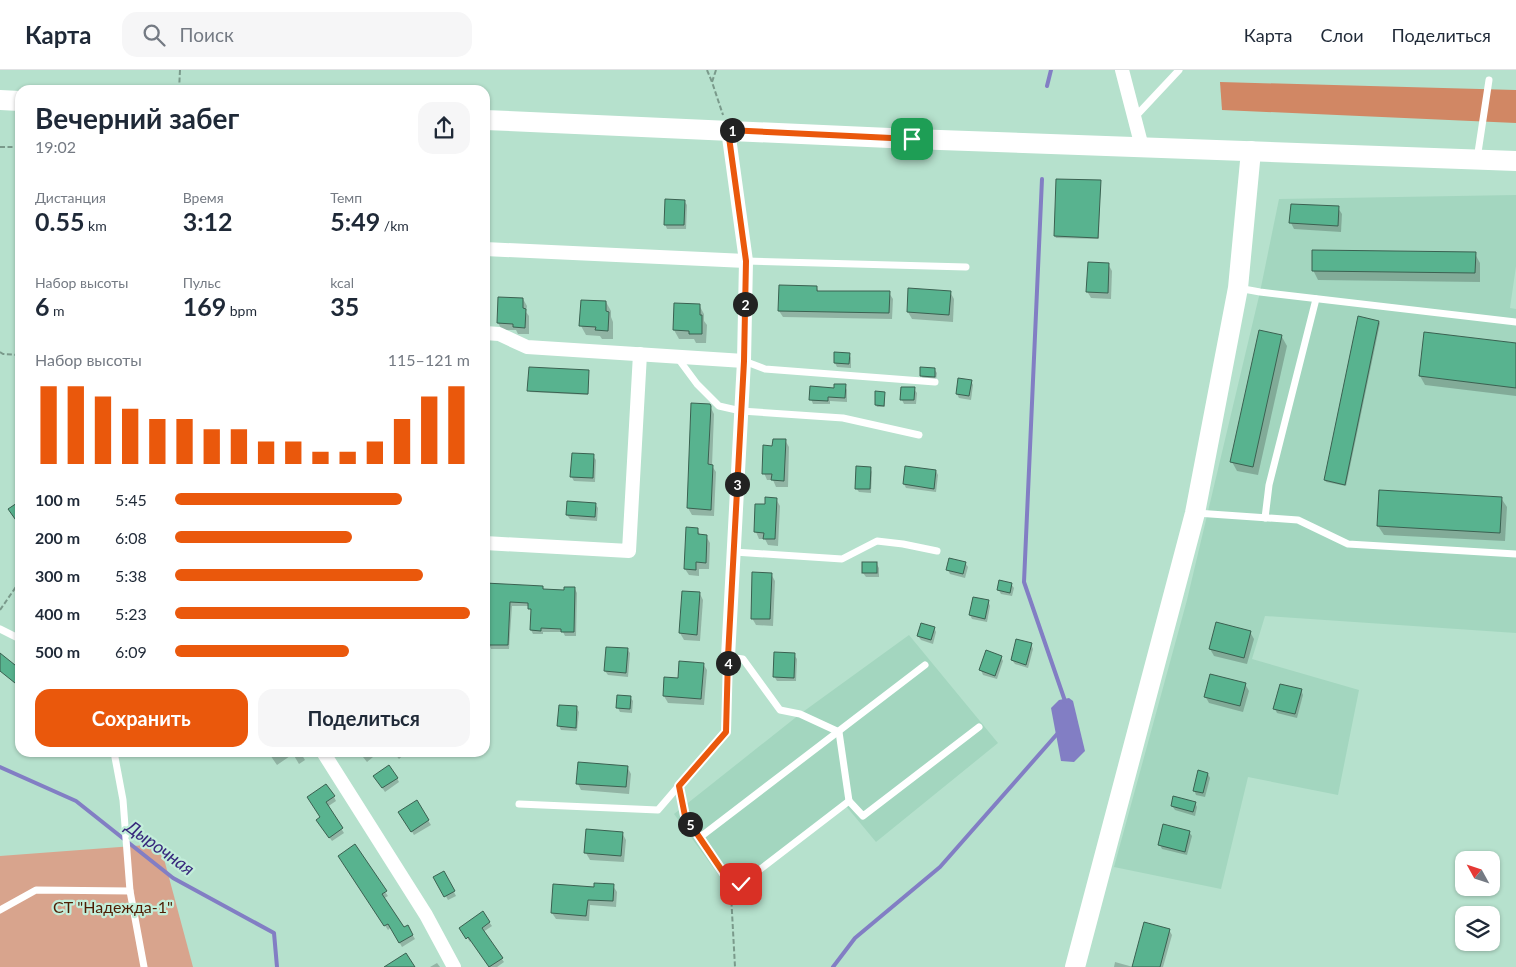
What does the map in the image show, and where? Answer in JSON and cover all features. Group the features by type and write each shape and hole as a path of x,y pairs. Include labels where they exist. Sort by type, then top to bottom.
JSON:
{"main road":[{"path":"0,100 15,101"},
{"path":"490,120 1516,161"},
{"path":"1074,967 1195,513 1238,288 1251,151"}],"street":[{"path":"1122,70 1142,147"},
{"path":"728,130 746,261 744,361 728,657"},
{"path":"490,249 746,261"},
{"path":"490,333 499,334 527,347 744,361"},
{"path":"490,543 629,551 640,354"},
{"path":"326,757 426,915 454,967"}],"lane":[{"path":"1135,117 1179,70"},
{"path":"1477,159 1488,80"},
{"path":"746,261 966,267"},
{"path":"1238,288 1516,322"},
{"path":"1265,518 1269,484 1316,299"},
{"path":"677,357 698,384 719,406 741,411 843,418 918,435"},
{"path":"744,361 765,370 935,382"},
{"path":"1195,513 1298,520 1348,544 1516,554"},
{"path":"734,552 842,560 877,541 937,551"},
{"path":"0,629 15,636"},
{"path":"519,804 658,810 726,732 728,657 743,660 780,710 800,714 839,732"},
{"path":"699,838 925,665"},
{"path":"839,732 849,801 863,816 979,727"},
{"path":"115,757 123,800 130,891 144,967"},
{"path":"679,786 685,816 731,884 741,884 849,801"},
{"path":"0,910 36,890 130,891"}],"path":[{"path":"179,85 180,70"},
{"path":"707,70 728,130"},
{"path":"712,82 716,70"},
{"path":"0,147 15,147"},
{"path":"0,352 15,355"},
{"path":"0,610 15,588"},
{"path":"731,884 734,967"}],"shaded area":[{"path":"1220,82 1516,90 1516,123 1222,110"},
{"path":"1516,195 1516,266 1510,308 1516,309 1516,633 1265,616 1252,659 1359,690 1338,795 1248,777 1221,889 1114,867 1187,600 1260,292 1279,199"},
{"path":"909,635 998,743 876,842 846,806 731,892 674,814 800,714"},
{"path":"1069,698 1073,701 1085,751 1074,762 1061,761 1051,708 1059,700"}],"green space":[{"name":"СТ \"Надежда-1\"","path":"160,844 193,967 0,967 0,856"}],"building":[{"path":"1056,179 1101,180 1098,238 1054,236"},
{"path":"665,199 685,200 684,225 664,225"},
{"path":"1291,204 1339,206 1338,226 1289,223"},
{"path":"1312,250 1476,252 1475,273 1312,271"},
{"path":"1088,262 1109,263 1108,293 1086,292"},
{"path":"779,285 817,286 817,291 890,291 889,313 778,311"},
{"path":"908,288 951,291 949,315 907,312"},
{"path":"498,297 523,298 523,308 526,309 525,328 513,327 513,324 497,323"},
{"path":"581,300 606,301 606,311 609,312 608,331 595,330 596,327 579,326"},
{"path":"674,303 700,304 702,334 689,334 689,331 673,330"},
{"path":"1358,316 1379,321 1345,485 1324,480"},
{"path":"1259,330 1282,335 1253,467 1230,462"},
{"path":"1424,332 1516,343 1516,388 1419,376"},
{"path":"834,352 850,353 849,364 834,363"},
{"path":"529,367 589,370 588,394 527,391"},
{"path":"920,367 935,368 935,377 920,376"},
{"path":"958,378 972,380 969,396 956,394"},
{"path":"834,384 846,384 845,398 828,397 828,401 809,400 810,386 834,388"},
{"path":"901,387 915,387 914,400 900,400"},
{"path":"875,391 885,392 884,406 875,405"},
{"path":"691,403 710,404 711,406 708,464 713,465 711,510 687,508"},
{"path":"773,439 786,439 784,481 771,480 772,474 762,474 763,445 772,446"},
{"path":"572,453 594,454 593,478 570,477"},
{"path":"856,466 871,467 870,489 855,489"},
{"path":"905,466 936,470 934,489 903,484"},
{"path":"1379,490 1502,497 1500,533 1377,526"},
{"path":"765,497 777,498 775,539 763,539 764,533 754,532 755,504 765,504"},
{"path":"567,501 596,503 595,517 566,515"},
{"path":"15,504 15,519 8,509"},
{"path":"686,527 698,528 698,534 707,535 706,563 696,562 696,570 684,569"},
{"path":"949,558 966,562 963,574 946,570"},
{"path":"862,562 877,562 877,573 862,573"},
{"path":"752,572 772,573 770,619 751,619"},
{"path":"999,580 1012,583 1010,593 997,590"},
{"path":"490,583 543,586 543,589 564,590 564,587 575,587 574,632 561,632 561,629 541,628 541,631 530,630 531,609 528,609 528,603 510,602 508,645 490,645"},
{"path":"682,591 700,592 697,635 679,633"},
{"path":"973,597 989,600 985,619 969,615"},
{"path":"1216,622 1251,631 1244,658 1209,649"},
{"path":"921,623 935,627 931,640 917,636"},
{"path":"1016,639 1032,643 1026,665 1011,660"},
{"path":"606,647 628,648 626,673 604,671"},
{"path":"986,650 1002,656 995,676 979,670"},
{"path":"774,652 795,653 794,678 773,677"},
{"path":"0,653 15,665 15,683 0,671"},
{"path":"679,661 704,663 701,699 663,696 664,677 678,678"},
{"path":"1210,674 1246,683 1240,706 1204,697"},
{"path":"1280,684 1302,689 1295,714 1273,709"},
{"path":"617,695 631,696 630,709 616,708"},
{"path":"559,705 577,706 576,728 557,726"},
{"path":"578,762 628,766 626,787 576,784"},
{"path":"389,765 398,778 382,788 373,776"},
{"path":"1198,770 1208,773 1203,793 1193,791"},
{"path":"326,784 335,796 326,802 343,828 329,838 316,820 320,817 307,797"},
{"path":"1173,796 1196,802 1193,812 1171,806"},
{"path":"417,800 429,820 411,832 398,812"},
{"path":"1163,824 1190,831 1185,852 1158,845"},
{"path":"586,829 623,832 621,856 584,853"},
{"path":"355,844 387,891 382,894 404,927 408,925 413,935 399,943 388,924 384,926 338,856"},
{"path":"444,871 455,891 444,897 433,877"},
{"path":"594,883 614,884 613,901 588,900 586,916 551,913 553,884 594,887"},
{"path":"483,911 490,922 482,928 503,958 489,967 468,937 466,939 459,928"},
{"path":"1144,922 1170,929 1160,967 1132,967"},
{"path":"406,953 415,967 384,967"}],"waterway":[{"path":"1047,86 1051,70"},
{"path":"1042,179 1024,582 1065,701"},
{"path":"833,967 855,938 940,867 1058,733"},
{"name":"Дырочная","path":"0,767 76,801 173,878 274,933 277,967"}],"route":[{"path":"741,884 731,884 685,816 679,786 726,732 728,657 744,361 746,261 728,130 912,139"}]}
